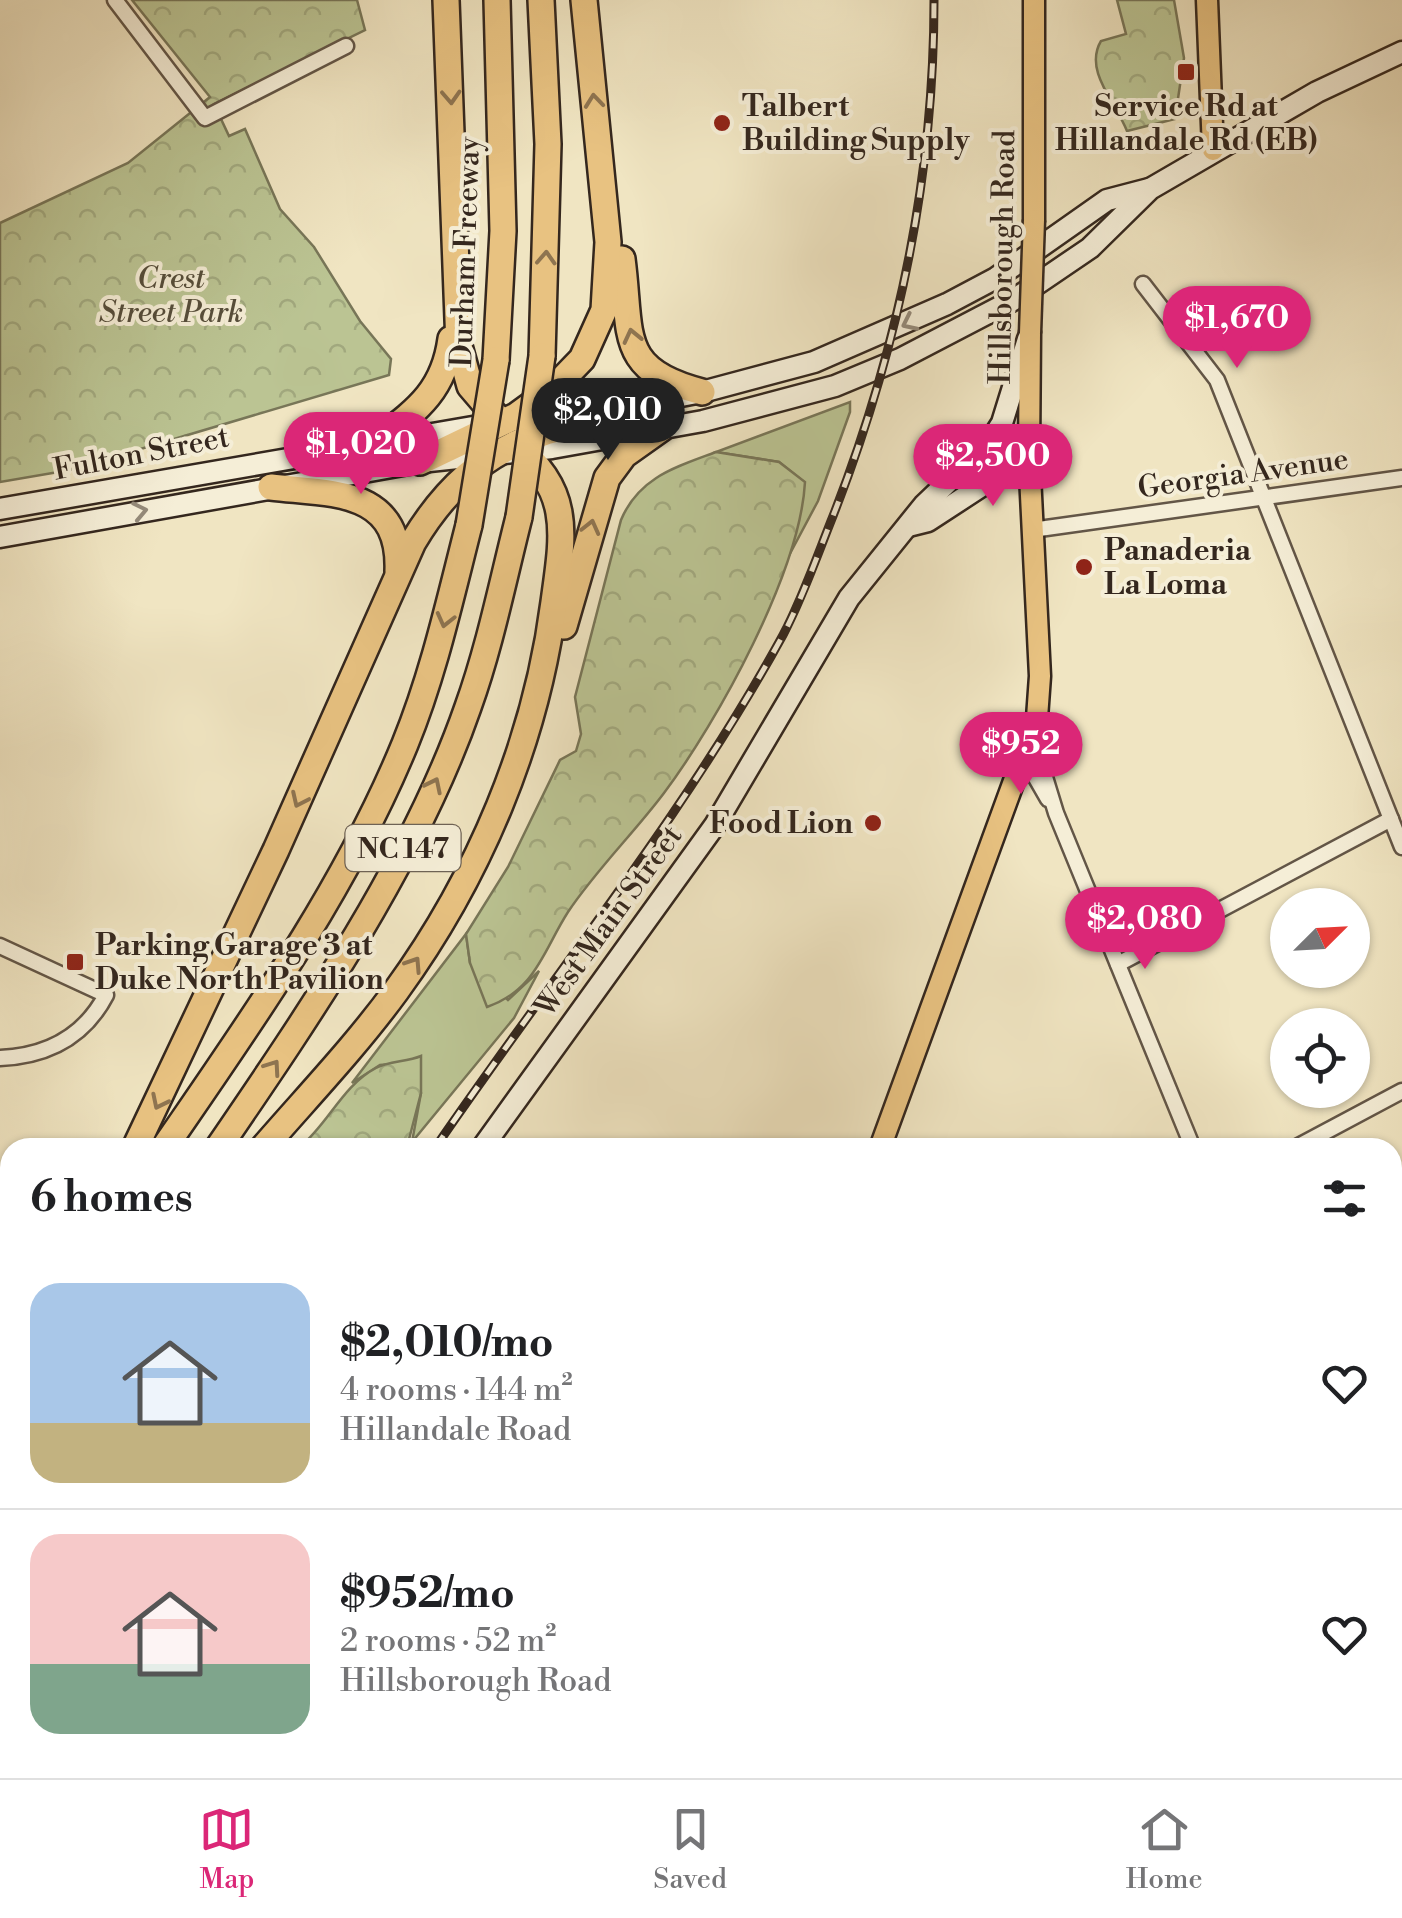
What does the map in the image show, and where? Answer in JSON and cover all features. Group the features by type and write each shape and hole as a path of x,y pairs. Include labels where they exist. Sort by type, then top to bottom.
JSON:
{"highway":[{"path":"272,1138 368,1028 416,962 483,841 529,732 542,686 562,545 560,507 545,474 505,438 464,374 458,320 446,0"},
{"name":"Durham Freeway","path":"171,1138 308,928 390,778 438,649 469,525 496,360 503,199 497,0"},
{"name":"NC 147","path":"225,1138 352,942 438,776 469,706 519,517 542,356 548,228 542,0"},
{"path":"140,1138 292,816 398,576 433,508 582,359 594,337 608,282 584,0"},
{"path":"600,162 615,207 632,344 640,362 669,384 702,392"},
{"path":"378,440 430,398 442,378 458,320"},
{"path":"431,460 434,451 592,423 609,410"},
{"path":"542,686 557,654 607,478 624,455 662,428"},
{"path":"271,487 351,496 371,504 392,535 399,554 398,576"}],"main road":[{"name":"Hillsborough Road","path":"884,1138 1037,718 1040,676 1029,455 1034,0"},
{"path":"1206,0 1213,150"},
{"path":"609,410 702,392 814,362 888,333 996,278 1107,200 1150,189 1317,92 1402,52"},
{"name":"Fulton Street","path":"0,509 378,440 505,438 662,428 782,402 900,359 1036,286 1090,248 1150,189"},
{"name":"West Main Street","path":"489,1138 716,825 848,598 924,505 990,442 1002,424 1030,333"},
{"name":"West Main Street","path":"908,526 928,521 1029,455"},
{"name":"Fulton Street","path":"0,537 431,460"}],"street":[{"path":"114,0 204,118 346,46"},
{"path":"1143,284 1217,380 1402,846"},
{"name":"Georgia Avenue","path":"1032,530 1402,478"},
{"path":"1027,753 1056,813 1189,1138"},
{"path":"1118,964 1392,820"},
{"path":"0,946 106,995 95,1016 75,1036 50,1050 0,1058"},
{"path":"1314,1138 1402,1091"}],"green space":[{"name":"Crest Street Park","path":"132,0 357,0 365,30 214,104 229,136 245,129 280,209 314,247 360,321 391,359 389,375 70,470 0,482 0,223 128,163 210,97"},
{"path":"1117,0 1174,0 1184,58 1175,119 1127,131 1104,87 1096,64 1101,41 1126,34"},
{"path":"850,402 850,412 818,501 785,563 804,482 779,462 716,452"},
{"path":"716,452 779,462 805,482 800,518 772,601 731,687 685,763 579,896 528,980 504,1000 487,1007 470,963 466,934 508,867 560,760 576,751 581,734 575,697 621,520 648,484"},
{"path":"466,934 470,963 508,1000 539,971 514,1018 415,1138 421,1093 403,1063 380,1065 352,1083"},
{"path":"421,1056 421,1093 409,1138 309,1138 354,1085 381,1066"}],"railway":[{"path":"442,1138 660,832 744,702 797,606 856,454 894,327 908,263 927,133 934,0"}],"place":[{"name":"Service Rd at Hillandale Rd (EB)","path":"1186,72"},
{"name":"Talbert Building Supply","path":"722,123"},
{"name":"Panaderia La Loma","path":"1084,567"},
{"name":"Food Lion","path":"873,823"},
{"name":"Parking Garage 3 at Duke North Pavilion","path":"75,962"}]}
